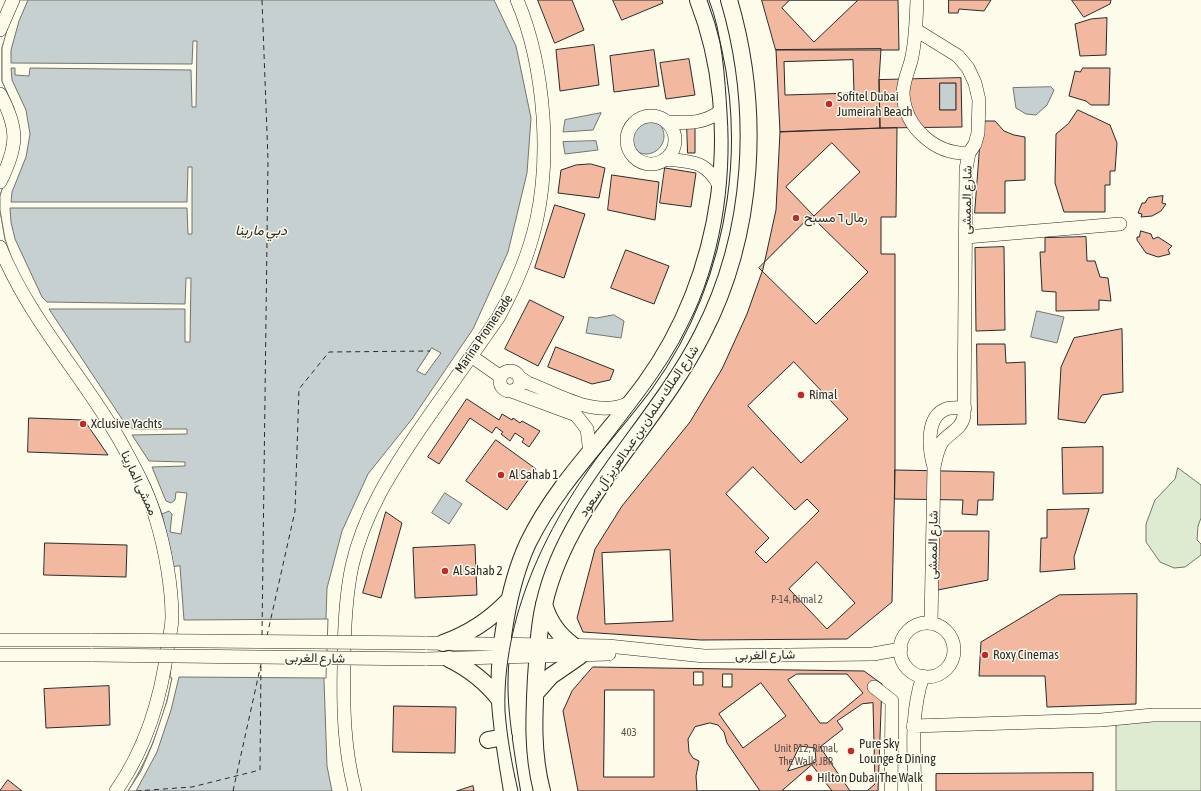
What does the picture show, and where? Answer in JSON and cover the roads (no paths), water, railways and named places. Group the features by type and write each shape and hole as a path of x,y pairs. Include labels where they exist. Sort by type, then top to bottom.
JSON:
{"main road":[{"name":"شارع الملك سلمان بن عبدالعزيز آل سعود","path":"512,791 500,700 502,651 509,600 520,564 539,524 562,487 630,403 666,350 695,290 710,239 720,187 722,110 714,53 698,0"},
{"name":"شارع الملك سلمان بن عبدالعزيز آل سعود","path":"542,791 536,757 534,714 538,650 544,604 560,558 587,507 672,387 702,336 745,232 749,108 740,47 729,0"},
{"path":"443,643 474,630 493,616 509,600"},
{"path":"535,694 577,651 558,632 547,614 544,604"},
{"path":"449,660 461,665 482,680 500,700"},
{"path":"488,740 504,737"}],"street":[{"path":"0,30 13,0"},
{"name":"Marina Promenade","path":"355,791 344,732 344,625 348,585 352,565 364,526 372,507 391,472 498,318 520,276 535,232 543,185 545,138 540,86 534,50 517,0"},
{"path":"917,0 916,30 910,63 903,87 904,101 907,110 916,127 927,140 934,145 955,153 969,153"},
{"name":"شارع الممشى","path":"916,30 958,56 972,76 979,100 978,133 975,144 969,153 966,169 965,408 963,423 942,442 937,452 934,467"},
{"path":"0,94 9,110 15,134 10,162 0,182"},
{"path":"667,122 672,129 674,141 671,153 665,159 651,164 636,160 628,147 627,140 631,127 641,118 655,116 667,122 699,122 715,116 722,110"},
{"path":"665,159 702,165 713,174 720,187"},
{"path":"966,237 1120,224"},
{"name":"ممشى المارينا","path":"0,246 15,281 28,305 118,438 143,485 156,518 164,555 172,618 164,675 150,722 137,753 116,791"},
{"path":"471,356 501,377"},
{"path":"590,452 587,429 576,415 502,387 500,384 501,377 510,371 516,373 528,383 596,409 613,409 630,403"},
{"path":"512,391 518,388 519,377"},
{"name":"شارع الممشى","path":"931,623 934,467 930,440 934,419 939,412 947,409 965,408"},
{"path":"931,623 946,630 954,644 954,652 952,659 943,671 936,675 923,676 914,673 907,667 902,659 902,640 907,632 918,625 931,623"},
{"name":"شارع الغربى","path":"0,640 443,643 502,651"},
{"name":"شارع الغربى","path":"0,656 93,655 449,660 502,651 538,650 577,651 608,654 629,649 704,656 873,654 901,649"},
{"path":"915,791 913,726 915,704 923,676"},
{"path":"874,687 892,701 892,791"},
{"path":"913,726 1101,720 1153,715 1201,715"}],"water":[{"name":"دبي مارينا","path":"19,0 494,0 516,46 531,118 527,173 508,252 473,329 412,419 368,474 342,531 327,588 324,680 327,766 332,791 128,791 151,746 163,715 174,667 171,553 162,514 150,484 132,450 5,239 0,210 0,196 19,134 14,108 2,81 2,48"},
{"path":"940,83 956,83 956,110 940,110"},
{"path":"1051,87 1054,90 1047,105 1036,115 1026,114 1016,108 1013,88"},
{"path":"601,113 593,130 563,132 565,120"},
{"path":"646,118 659,123 664,136 659,149 646,154 633,149 628,136 633,123"},
{"path":"596,141 598,150 565,154 563,142"},
{"path":"1037,311 1064,317 1057,343 1031,337"},
{"path":"614,315 624,321 621,338 586,333 589,317 596,318"},
{"path":"445,493 462,504 449,524 432,513"}],"tram line":[{"path":"518,791 506,721 506,676 511,642 519,609 531,576 545,544 579,483 658,376 679,343 699,301 716,249 725,195 728,167 728,140 724,71 720,41 709,0"}],"place":[{"name":"Sofitel Dubai Jumeirah Beach","path":"829,104"},
{"name":"رمال ٦ مسبح","path":"796,218"},
{"name":"Rimal","path":"801,395"},
{"name":"Xclusive Yachts","path":"83,424"},
{"name":"Al Sahab 1","path":"501,475"},
{"name":"Al Sahab 2","path":"445,571"},
{"name":"Roxy Cinemas","path":"985,655"},
{"name":"Pure Sky Lounge & Dining","path":"851,751"},
{"name":"Hilton Dubai The Walk","path":"809,778"}]}
